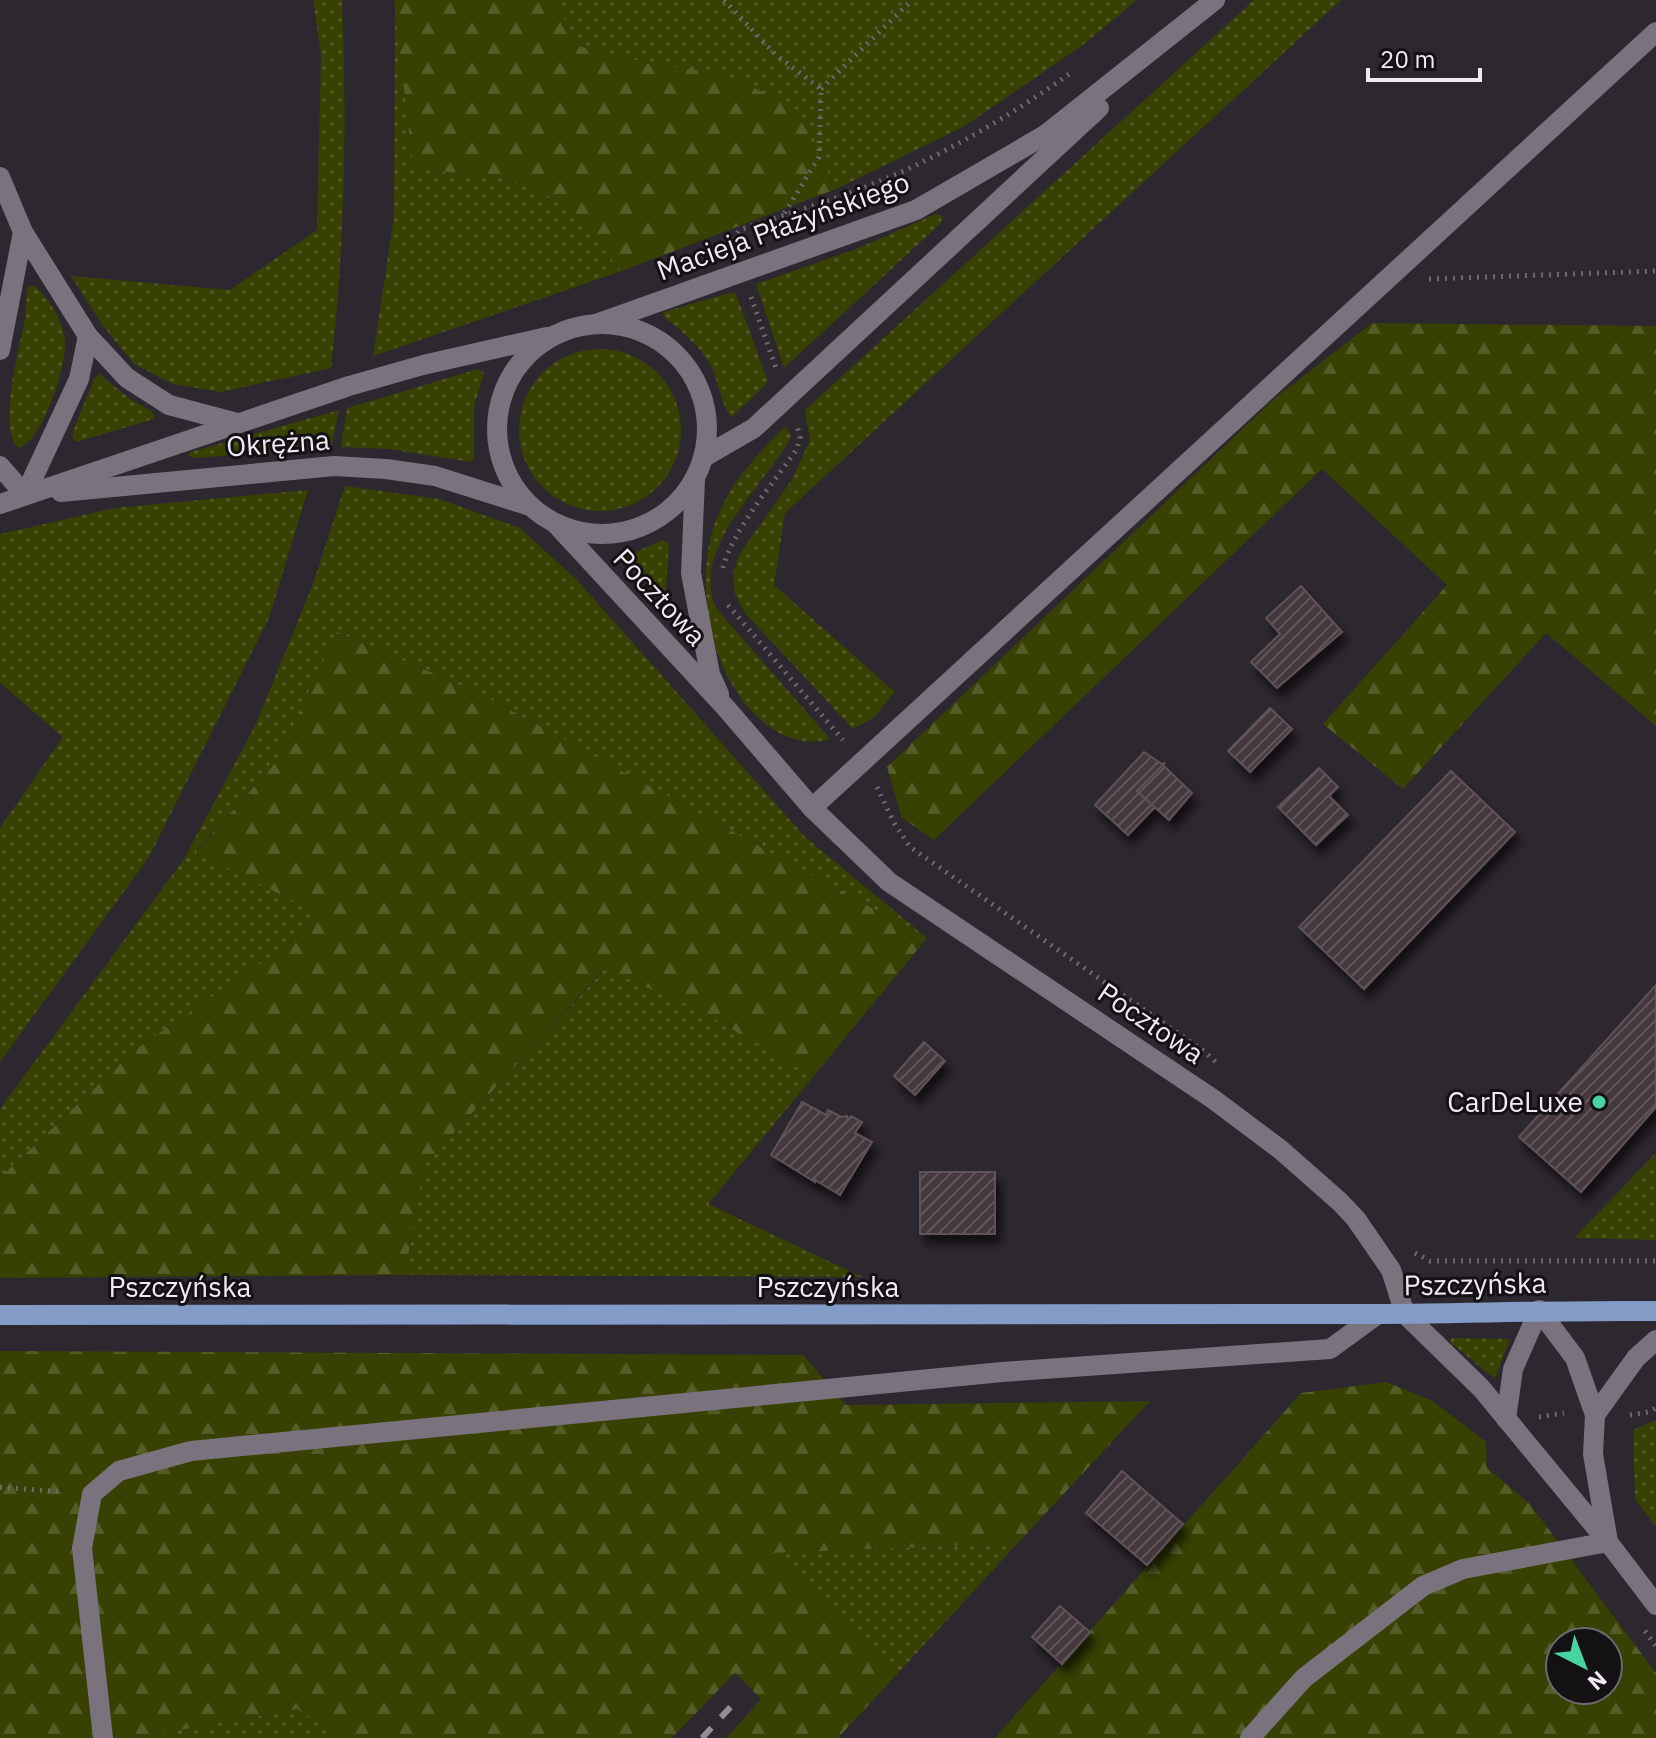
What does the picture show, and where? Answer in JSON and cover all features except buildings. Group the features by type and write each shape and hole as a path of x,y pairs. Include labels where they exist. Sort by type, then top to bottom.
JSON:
{"main road":[{"name":"Pszczyńska","path":"0,1315 1656,1311"}],"street":[{"name":"Macieja Płażyńskiego","path":"596,324 916,210 1045,135 1216,0"},
{"name":"Macieja Płażyńskiego","path":"704,457 754,428 1216,0"},
{"path":"812,808 1656,32"},
{"name":"Okrężna","path":"0,177 23,232 88,336 127,378 169,405 237,423"},
{"path":"0,350 23,232"},
{"path":"596,324 629,327 659,340 684,362 701,391 708,423 704,457 695,479 675,505 648,523 618,533 585,533 555,523 530,506 509,479 498,447 498,414 508,382 527,355 555,335 575,327 596,324"},
{"name":"Okrężna","path":"0,504 349,386 423,365 555,335"},
{"path":"0,466 25,495 79,379 88,336"},
{"name":"Okrężna","path":"25,495 334,466 435,476 530,506"},
{"name":"Pocztowa","path":"695,479 691,573 710,674 726,708"},
{"name":"Pocztowa","path":"555,523 726,708 812,808 889,882 1166,1067 1281,1150 1356,1219 1391,1270 1405,1314 1456,1362 1506,1419 1656,1605"},
{"path":"1506,1419 1513,1369 1539,1310"},
{"name":"Pocztowa","path":"1539,1310 1575,1358 1595,1415 1593,1454 1608,1542"},
{"path":"103,1738 82,1548 92,1494 119,1471 191,1451 1002,1372 1330,1349 1378,1314"},
{"path":"1595,1415 1636,1358 1656,1340"},
{"path":"1250,1738 1304,1678 1423,1586 1463,1569 1608,1542"}],"path":[{"path":"724,0 775,54 821,89"},
{"path":"784,215 819,157 821,89 912,0"},
{"path":"721,574 737,536 797,449 800,438 731,244 739,230 892,176 1004,116 1080,67"},
{"path":"1389,278 1656,271"},
{"path":"725,599 741,622 841,737 884,799 894,823 910,847 1205,1052 1223,1069"},
{"path":"1413,1251 1430,1261 1656,1261"},
{"path":"0,1487 92,1494"}],"green space":[{"path":"313,0 342,0 344,184 331,368 221,392 173,384 134,364 103,326 71,276 230,290 317,230 321,54"},
{"path":"394,0 554,0 579,46 648,63 725,74 795,108 836,189 622,271 560,201 502,178 413,168"},
{"path":"554,0 1137,0 1083,45 963,127 836,189 795,108 648,63 579,46"},
{"path":"1254,0 1341,0 785,513 774,585 895,692 872,719 853,729 745,613 735,594 733,573 739,555 793,478 810,440 805,410"},
{"path":"395,3 413,168 502,178 560,201 622,271 373,356 394,217"},
{"path":"936,214 943,217 940,224 784,368 756,284 856,249"},
{"path":"30,286 35,286 54,310 61,324 65,351 58,383 44,418 36,433 18,448 10,427 11,395"},
{"path":"733,292 768,382 732,417 706,358 689,338 663,316 664,312"},
{"path":"1372,323 1656,326 1656,726 1546,633 1403,789 1323,724 1447,585 1322,469 934,840 902,818 887,767 1275,398"},
{"path":"600,349 631,356 657,373 674,399 681,430 674,461 657,487 631,504 600,511 569,504 543,487 526,461 519,430 526,399 543,373 569,356"},
{"path":"478,369 484,373 474,406 474,458 471,462 389,449 341,447 347,408"},
{"path":"99,374 130,399 153,412 154,419 76,442 72,436 74,429 94,379"},
{"path":"339,410 331,447 194,458 188,455 191,452"},
{"path":"786,426 791,437 721,540 710,585 716,608 830,739 809,741 789,737 770,727 754,713 728,677 710,626 706,574 708,548 716,519 731,489"},
{"path":"345,486 439,499 520,528 577,580 805,837 927,938 479,693 337,632 275,763 196,851 321,915 260,964 136,1049 0,1178 0,1109 184,859 256,724 313,584"},
{"path":"308,490 269,618 149,857 0,1062 0,828 63,737 0,683 0,534 115,508"},
{"path":"663,540 669,544 666,596 659,599 626,562 628,555"},
{"path":"337,632 479,693 927,938 813,1077 696,1008 604,969 423,1167 405,1275 0,1278 0,1178 136,1049 260,964 321,915 196,852 275,763"},
{"path":"605,969 696,1008 813,1077 708,1204 862,1277 405,1275 423,1167"},
{"path":"1656,1153 1656,1240 1574,1238"},
{"path":"1452,1338 1507,1339 1509,1341 1495,1379 1450,1342"},
{"path":"0,1351 803,1355 846,1405 1150,1401 1018,1543 772,1553 899,1672 838,1738 726,1738 761,1699 735,1673 672,1738 340,1738 297,1709 134,1738 0,1738"},
{"path":"1386,1382 1433,1401 1486,1442 1487,1468 1530,1504 1621,1626 1544,1626 1544,1706 1624,1706 1624,1630 1656,1673 1656,1738 995,1738 1301,1393"},
{"path":"1656,1420 1656,1527 1635,1499 1633,1430"},
{"path":"1018,1543 899,1672 771,1553"},
{"path":"297,1709 340,1738 134,1738"}],"railway":[{"path":"702,1738 737,1700"}],"place":[{"name":"CarDeLuxe","path":"1599,1102"}]}
